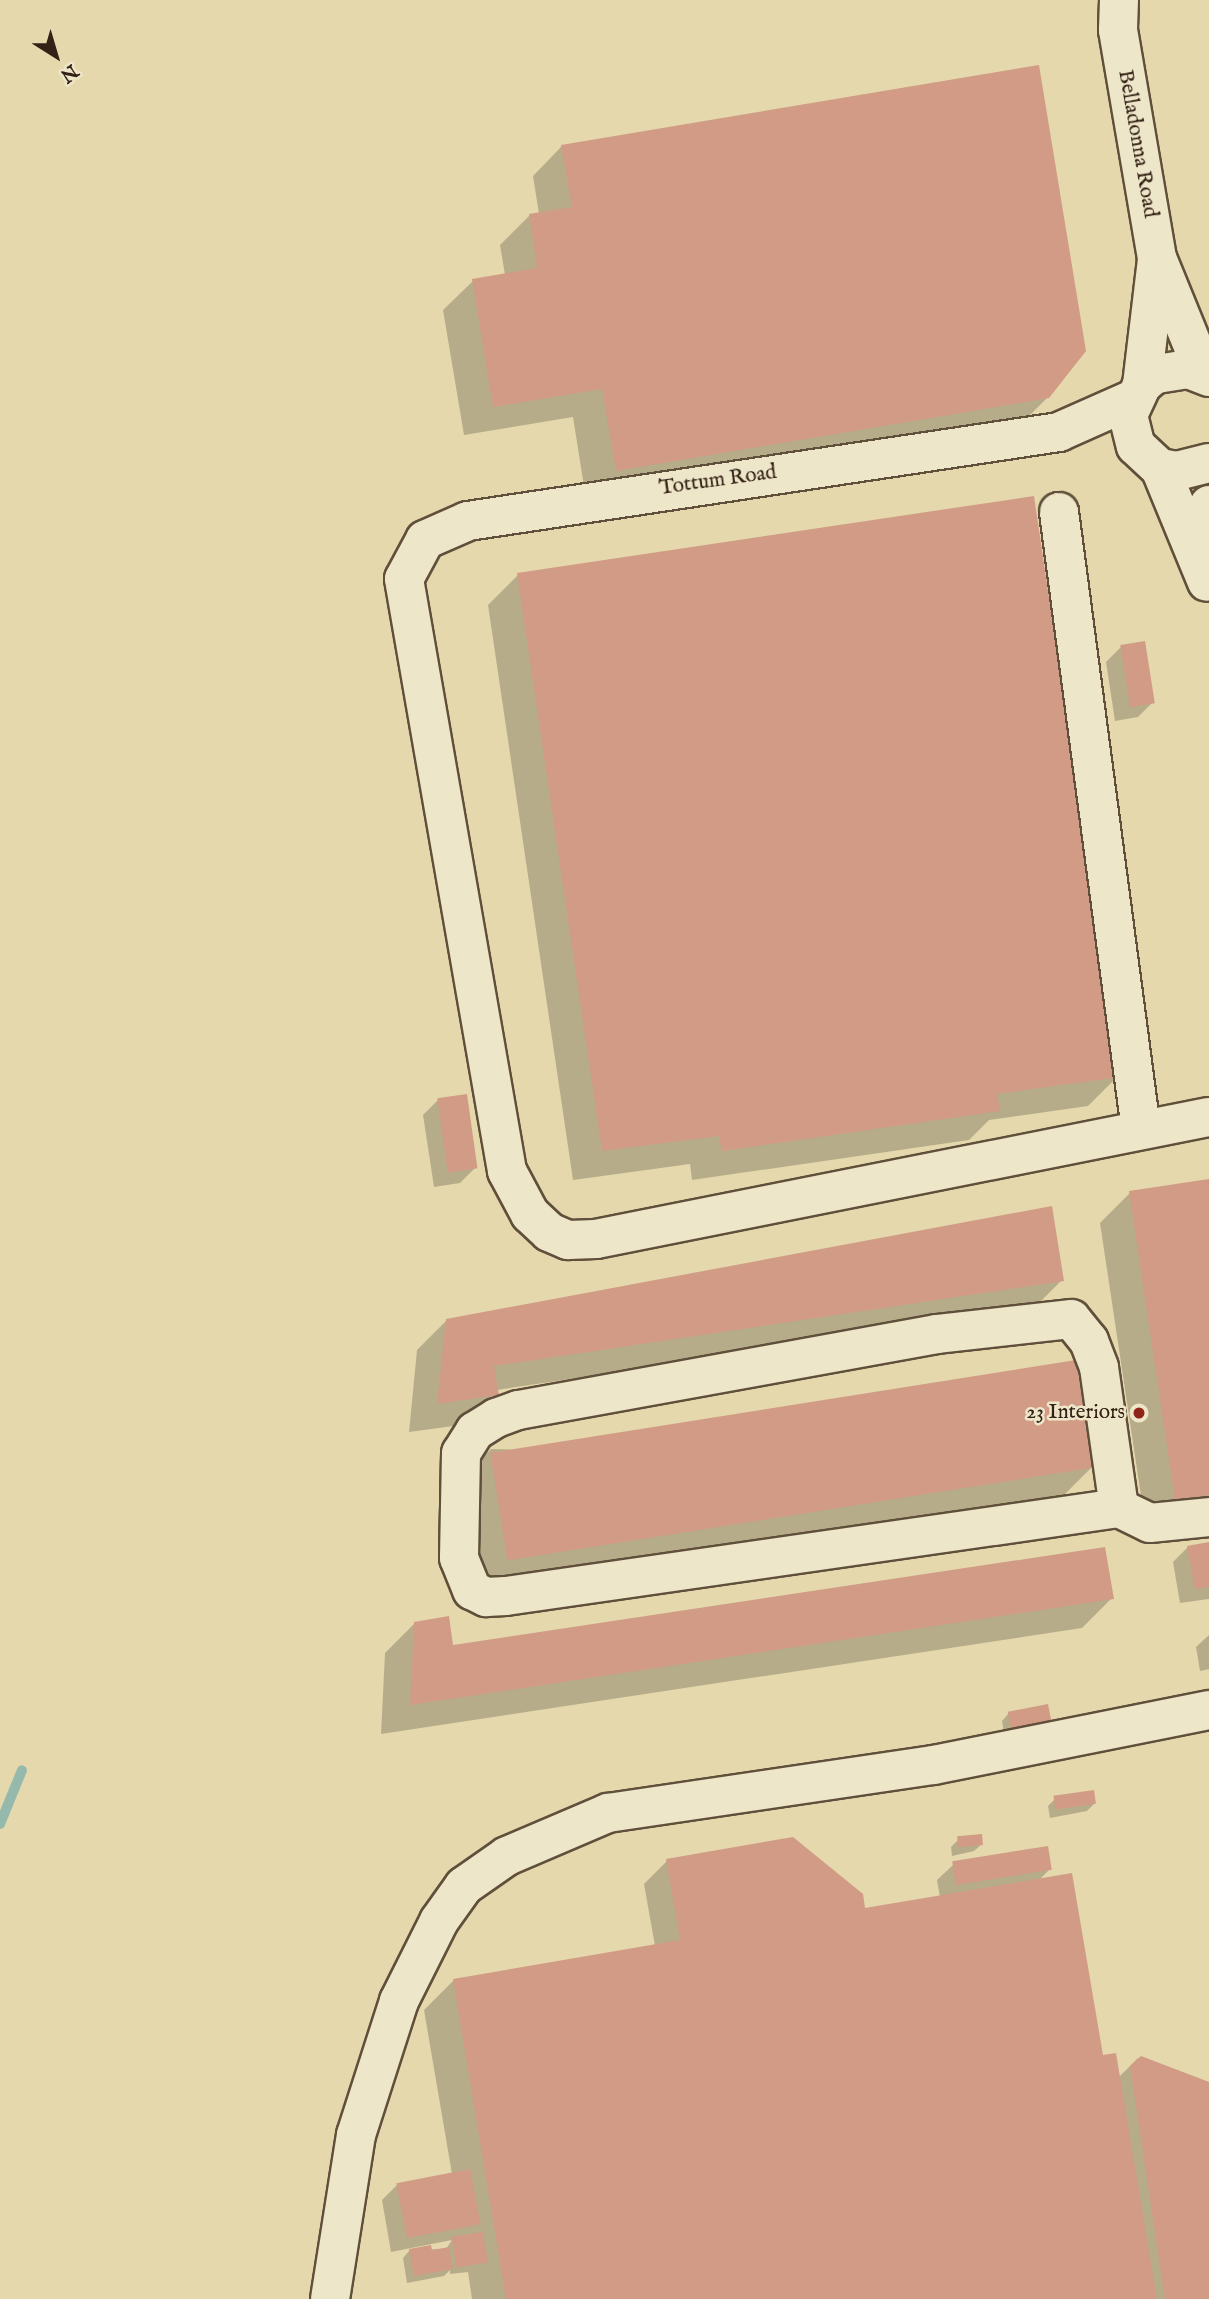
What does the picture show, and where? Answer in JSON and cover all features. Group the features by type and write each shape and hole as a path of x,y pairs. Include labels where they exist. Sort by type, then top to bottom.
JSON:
{"street":[{"name":"Belladonna Road","path":"1113,10 1157,258 1207,375"},
{"name":"Belladonna Road","path":"1157,258 1129,431 1148,457 1208,588"},
{"name":"Belladonna Road","path":"1137,392 1171,369 1207,375"},
{"name":"Tottum Road","path":"1137,392 1059,432 468,520 425,540 404,579 507,1171 530,1214 549,1232 568,1240 596,1240 1141,1130"},
{"name":"Tottum Road","path":"1059,432 1148,457"},
{"path":"1148,457 1177,471 1209,463"},
{"name":"Belladonna Road","path":"1208,588 1209,505"},
{"path":"1059,512 1141,1130 1209,1117"},
{"path":"1119,1508 1098,1367 1089,1341 1071,1320 937,1334 518,1410 496,1418 475,1431 461,1453 459,1558 472,1590 486,1597 506,1596 1119,1508 1150,1523 1209,1517"},
{"path":"330,2299 356,2135 399,2001 439,1921 464,1886 507,1856 608,1813 934,1765 1209,1710"}],"building":[{"path":"1039,65 1086,351 1049,398 616,471 602,389 493,407 472,279 537,268 529,214 572,207 561,145"},
{"path":"1034,496 1120,1077 997,1094 1000,1111 722,1151 719,1136 602,1151 517,573"},
{"path":"1145,641 1155,703 1130,707 1120,645"},
{"path":"467,1094 477,1168 448,1172 437,1098"},
{"path":"1209,1179 1209,1495 1175,1500 1129,1191"},
{"path":"1052,1206 1064,1281 494,1366 499,1395 437,1404 446,1319"},
{"path":"1076,1360 1093,1468 507,1560 490,1453"},
{"path":"1209,1542 1209,1587 1195,1589 1187,1546"},
{"path":"1105,1547 1114,1599 410,1705 414,1622 449,1616 453,1645"},
{"path":"1048,1704 1052,1725 1012,1732 1008,1712"},
{"path":"1094,1790 1096,1804 1055,1810 1053,1796"},
{"path":"982,1834 983,1845 958,1847 957,1836"},
{"path":"793,1837 863,1894 865,1908 1072,1873 1103,2055 1116,2053 1157,2299 506,2299 453,1979 680,1940 666,1859"},
{"path":"1048,1846 1052,1870 956,1885 952,1861"},
{"path":"1141,2056 1209,2082 1209,2299 1165,2299 1130,2066"},
{"path":"470,2169 481,2224 407,2238 396,2183"},
{"path":"483,2232 488,2263 456,2268 451,2237"},
{"path":"431,2245 432,2250 449,2247 453,2269 414,2276 409,2249"}],"waterway":[{"path":"0,1824 22,1770"}],"place":[{"name":"23 Interiors","path":"1139,1413"}]}
